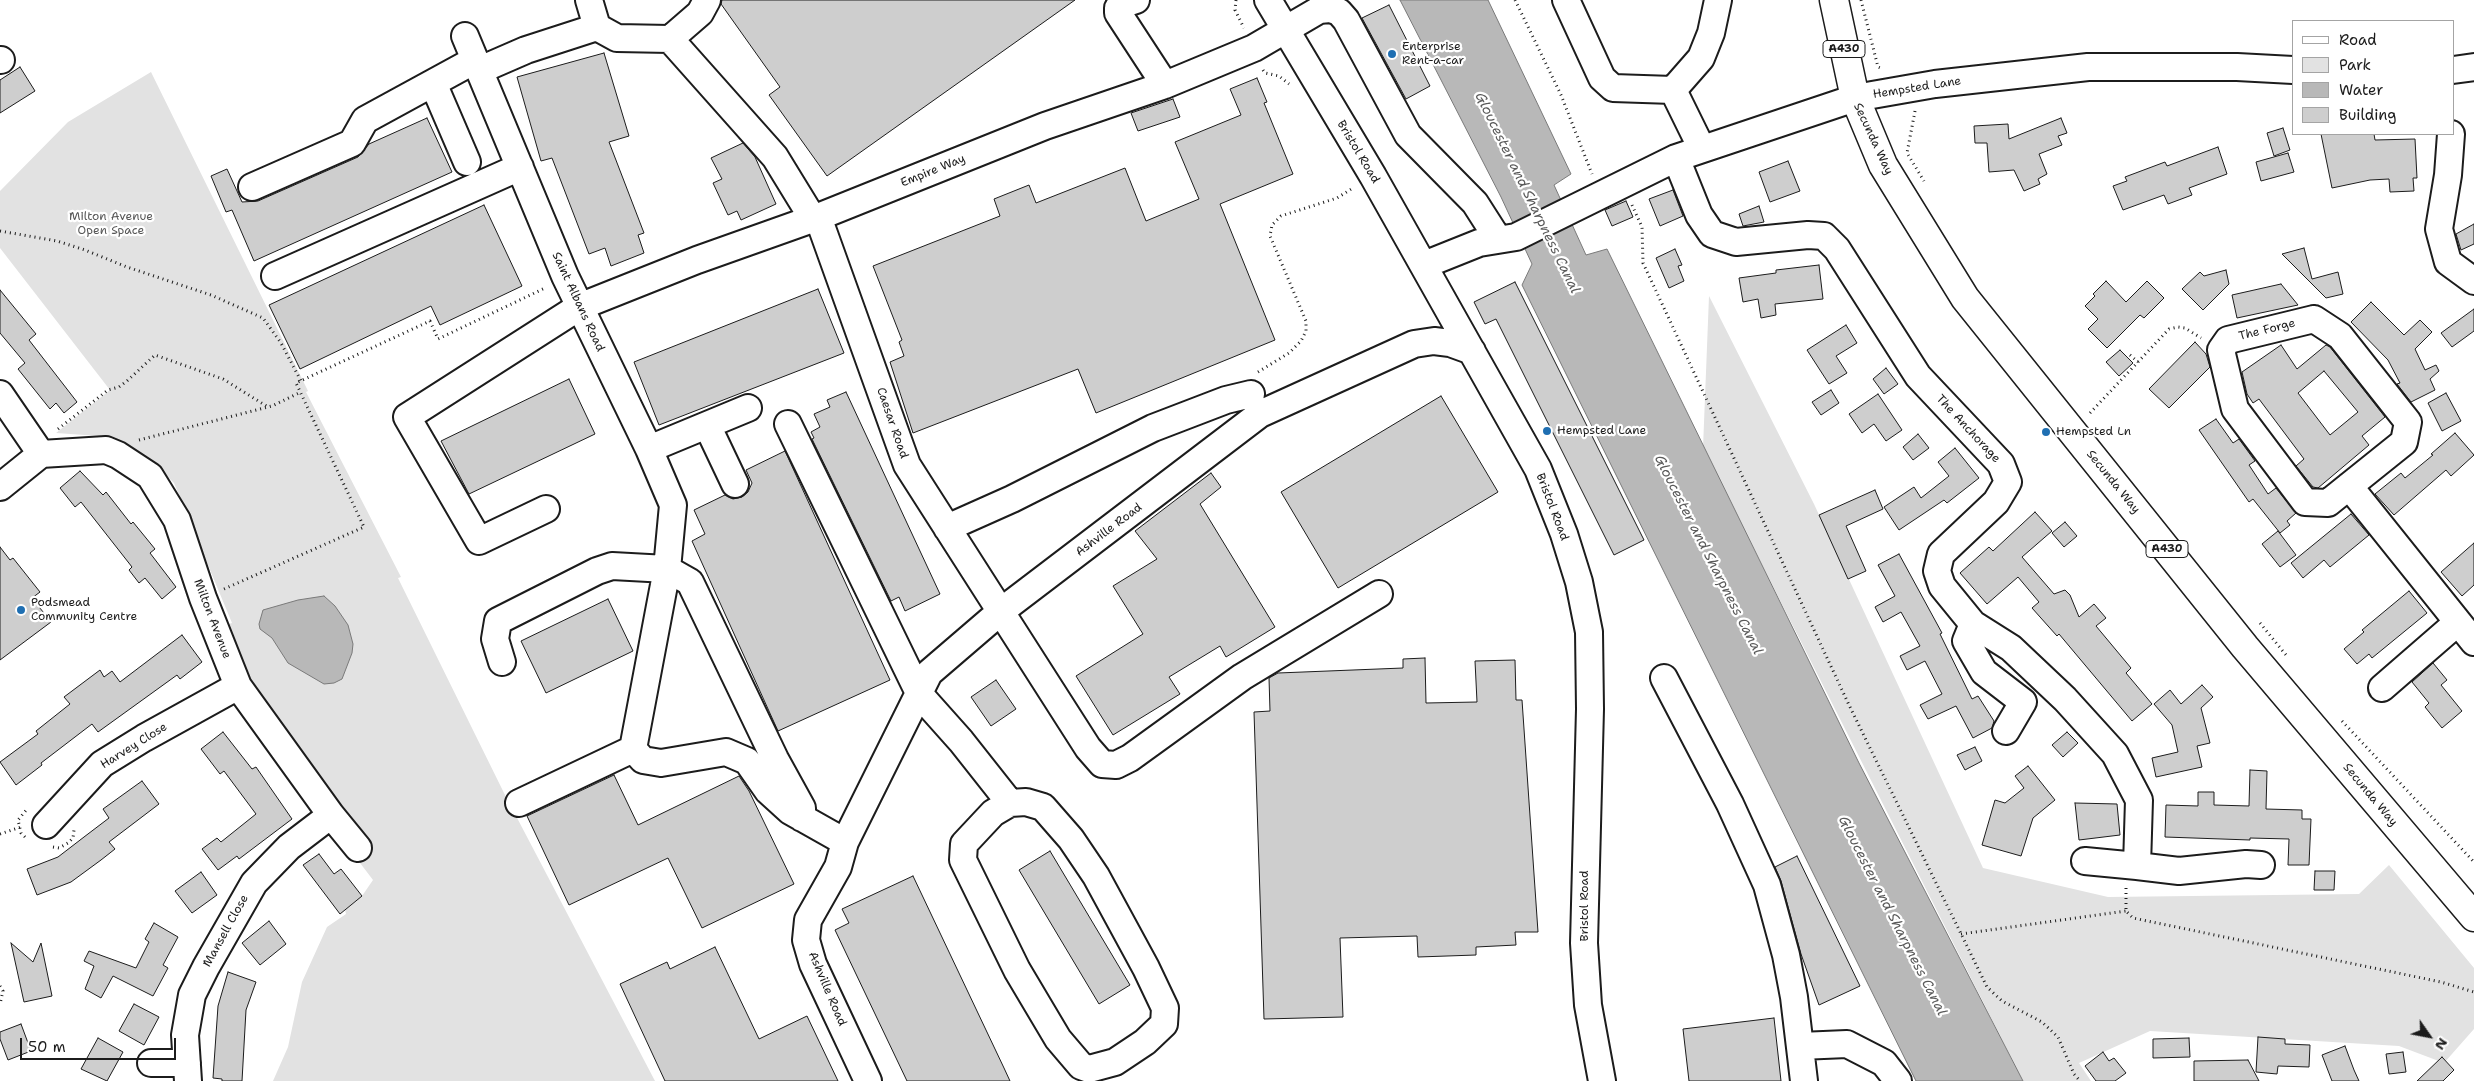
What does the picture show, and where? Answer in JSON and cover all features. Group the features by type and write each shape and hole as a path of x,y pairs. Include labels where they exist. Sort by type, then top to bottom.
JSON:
{"main road":[{"name":"Secunda Way","path":"1834,0 1855,98 1883,165 1965,298 2245,647 2474,917"}],"street":[{"path":"589,0 597,27 617,38 670,39 700,13 707,0"},
{"path":"1136,0 1121,5 1118,8 1118,14 1165,85"},
{"name":"Bristol Road","path":"1268,0 1373,176 1538,470 1564,534 1576,574 1588,632 1590,709 1584,934 1588,1005 1602,1081"},
{"path":"1566,0 1602,78 1613,88 1673,90 1702,58 1711,34 1718,0"},
{"name":"Empire Way","path":"546,509 479,541 407,417 579,307 697,260 815,218 1045,126 1165,85 1254,48 1319,10 1330,9 1339,12 1346,20 1408,135 1511,237"},
{"path":"252,187 352,143 365,120 433,83 477,65 597,27"},
{"name":"Saint Albans Road","path":"465,36 579,307 649,449 673,505 667,568 633,750"},
{"name":"Caesar Road","path":"670,39 775,157 815,218 907,465 1088,748 1102,764 1116,765 1130,758 1242,677 1379,594"},
{"name":"Hempsted Lane","path":"1424,265 1479,243 1511,237 1591,200 1623,189 1676,158 1855,98 1910,89 2088,67 2228,66 2292,70"},
{"path":"2454,70 2474,67"},
{"path":"433,83 467,162"},
{"path":"1673,90 1702,149"},
{"path":"2451,135 2448,175 2439,229 2448,262 2474,281"},
{"name":"The Anchorage","path":"1676,158 1699,215 1712,234 1736,242 1808,235 1824,236 1837,249 1918,376 2001,464 2008,482 1996,502 1941,554 1937,571 1942,586 1973,624 2011,648 2065,699 2115,754 2139,800 2131,866"},
{"path":"274,276 520,167"},
{"name":"The Forge","path":"2314,319 2340,336 2408,422 2404,442 2349,486 2328,503 2305,502 2236,409 2221,350 2228,340 2314,319"},
{"name":"Ashville Road","path":"868,1081 813,964 806,940 808,920 838,867 845,842 930,673 1000,612 1260,414 1414,344 1434,340 1450,343 1472,351"},
{"path":"0,394 38,448 0,487"},
{"path":"947,528 1012,499 1153,428 1226,400 1251,394"},
{"path":"649,449 748,408"},
{"path":"788,424 920,695 961,741 1010,803"},
{"path":"707,425 735,484"},
{"name":"Milton Avenue","path":"38,448 106,450 118,455 150,476 177,520 203,598 238,686 331,815 358,848"},
{"path":"2349,486 2468,631 2382,688"},
{"path":"502,662 495,639 498,621 597,570 612,566 667,568 690,582 775,759 802,808 796,815"},
{"path":"1973,624 1966,641 1984,672 2023,702 2006,732"},
{"path":"1664,678 1730,804 1767,885 1786,955 1804,1081"},
{"name":"Harvey Close","path":"42,836 102,764 144,738 238,686"},
{"path":"519,803 633,750 643,760 661,763 726,752 747,761 768,790 796,815 845,842"},
{"path":"1026,802 1043,807 1071,839 1100,884 1146,968 1165,1008 1164,1024 1145,1042 1115,1062 1088,1069 1081,1066 1058,1039 1017,970 963,860 964,844 993,813 1010,803 1026,802"},
{"name":"Mansell Close","path":"188,1072 185,1035 192,995 231,921 254,883 289,847 331,815"},
{"path":"2085,861 2179,871 2246,864 2261,865"},
{"path":"1800,1046 1847,1044 1884,1064 1898,1081"},
{"path":"152,1063 188,1072"}],"path":[{"path":"1515,0 1561,94 1592,175 1604,174 1613,177 1623,189 1642,227 1643,262 1647,271 1849,705 1987,988 2002,1001 2042,1022 2058,1036 2074,1074 2080,1081"},
{"path":"1861,0 1878,67 1907,79 1915,114 1907,153 1927,187"},
{"path":"1251,394 1250,385 1254,376 1288,353 1301,341 1306,331 1306,321 1270,236 1272,225 1282,216 1337,198 1373,176"},
{"path":"0,231 57,241 85,250 127,267 211,295 263,318 281,343 301,380"},
{"path":"203,598 364,527 296,383 430,321 438,339 549,286"},
{"path":"2095,420 2090,413 2169,330 2178,327 2185,328 2221,350"},
{"path":"38,448 54,432 108,390 119,387 127,381 155,355 222,379 268,407"},
{"path":"2130,355 2138,362"},
{"path":"118,455 131,443 268,407 301,392"},
{"path":"2256,619 2288,657"},
{"path":"2339,718 2474,862"},
{"path":"0,834 19,828 24,836 42,836 54,848 64,845 73,838 74,827"},
{"path":"2126,911 2131,866"},
{"path":"1961,934 2126,911"},
{"path":"2126,911 2133,918 2442,982 2474,992"},
{"path":"0,986 3,991 0,1004"}],"green space":[{"name":"Milton Avenue Open Space","path":"151,72 308,391 306,392 401,577 398,578 504,793 655,1081 273,1081 288,1047 302,982 327,927 346,914 345,910 362,896 373,880 354,855 367,841 251,685 226,625 232,623 174,483 154,463 122,443 99,436 56,433 110,390 0,248 0,191 68,122"},
{"path":"1709,296 1814,504 1983,868 2108,897 2359,894 2389,865 2474,968 2474,1029 2444,1063 2399,1046 2150,1031 2079,1063 2091,1081 2023,1081 1703,448"}],"water":[{"name":"Gloucester and Sharpness Canal","path":"1400,0 1488,0 1571,174 1554,185 1586,255 1607,249 1859,763 2023,1081 1916,1081 1522,285 1532,264 1501,197"},
{"path":"324,596 335,606 348,625 353,644 352,653 342,679 334,683 324,684 288,663 272,638 260,629 259,624 263,610 298,600"}],"building":[{"path":"722,0 1075,0 827,176 769,95 780,87 721,4"},
{"name":"Enterprise Rent-a-car","path":"1389,5 1430,86 1406,99 1362,18"},
{"path":"604,53 629,136 609,142 644,233 638,235 644,253 611,266 605,248 589,254 552,158 541,161 517,77"},
{"path":"20,67 35,91 0,113 0,80"},
{"path":"1257,78 1267,102 1264,103 1293,174 1220,204 1275,340 1096,413 1078,369 913,433 890,362 904,356 899,342 902,340 873,266 1000,216 994,199 1029,185 1036,203 1125,168 1146,221 1199,199 1175,142 1241,115 1230,89"},
{"path":"1173,99 1180,117 1138,131 1131,113"},
{"path":"427,118 452,172 254,261 232,210 226,212 211,176 227,169 242,202 258,201 358,157 369,144"},
{"path":"2061,118 2067,133 2058,136 2062,145 2039,154 2047,174 2038,179 2040,184 2024,191 2014,170 1989,172 1987,143 1975,143 1974,126 2008,124 2009,139"},
{"path":"2283,128 2290,150 2274,156 2267,133"},
{"path":"2321,135 2374,135 2375,140 2415,139 2417,178 2413,178 2414,191 2390,192 2389,179 2370,180 2332,188"},
{"path":"743,143 755,157 776,204 741,220 737,211 728,215 713,183 722,179 711,158"},
{"path":"2218,147 2227,174 2189,188 2192,195 2168,204 2164,195 2123,210 2113,186 2127,181 2125,177 2165,162 2167,166"},
{"path":"2288,153 2294,172 2261,181 2256,162"},
{"path":"1788,161 1800,191 1770,202 1759,172"},
{"path":"1673,190 1683,216 1660,226 1649,199"},
{"path":"1626,201 1633,217 1612,226 1605,210"},
{"path":"484,205 522,286 440,325 431,306 300,369 269,305"},
{"path":"1759,206 1764,222 1743,226 1739,214"},
{"path":"2474,224 2474,244 2461,250 2456,234"},
{"path":"2304,248 2312,279 2338,272 2343,294 2326,298 2282,254"},
{"path":"1675,249 1682,265 1678,266 1684,281 1669,288 1656,258"},
{"path":"1819,265 1823,299 1775,304 1776,315 1761,318 1758,299 1743,302 1739,278 1776,273 1776,270"},
{"path":"2226,270 2229,284 2203,310 2182,289 2200,272 2204,276"},
{"path":"2106,281 2126,302 2147,281 2164,298 2144,318 2140,315 2107,348 2088,329 2098,319 2085,306 2095,296 2093,294"},
{"path":"1515,282 1644,540 1614,555 1496,319 1485,324 1474,302"},
{"path":"2281,284 2298,305 2237,318 2232,295"},
{"path":"818,289 844,353 659,425 634,362"},
{"path":"0,290 36,334 29,340 77,402 64,413 56,403 50,409 18,369 25,363 0,333"},
{"path":"2371,302 2404,335 2420,320 2432,332 2415,349 2425,370 2436,365 2439,371 2430,379 2435,390 2411,402 2397,384 2400,383 2388,360 2351,322"},
{"path":"2474,309 2474,331 2452,347 2441,333"},
{"path":"1846,325 1857,343 1836,356 1847,373 1829,384 1807,350"},
{"path":"2195,342 2206,354 2210,367 2169,408 2149,389"},
{"path":"2281,345 2297,369 2326,345 2330,347 2385,417 2362,436 2369,445 2318,488 2313,487 2296,466 2304,459 2259,399 2253,403 2247,394 2242,372","holes":["2324,371 2358,412 2330,435 2298,393"]},
{"path":"2120,350 2133,363 2119,376 2106,362"},
{"path":"1886,368 1898,384 1884,394 1873,379"},
{"path":"569,379 595,434 469,494 441,441"},
{"path":"1831,390 1839,403 1821,415 1812,402"},
{"path":"846,392 940,594 905,611 899,597 891,601 812,439 814,438 811,432 820,427 814,414 830,407 827,400"},
{"path":"2446,393 2461,421 2442,431 2428,403"},
{"path":"1878,394 1902,430 1886,441 1874,424 1862,433 1849,414"},
{"path":"1441,396 1498,492 1338,588 1281,492"},
{"path":"2216,419 2233,443 2239,439 2255,461 2249,465 2268,494 2276,488 2296,513 2287,521 2290,525 2280,533 2253,499 2249,502 2199,430"},
{"path":"2455,433 2474,455 2451,476 2446,470 2394,515 2375,494 2401,473 2405,478 2433,455 2431,454"},
{"path":"1918,434 1929,448 1913,460 1903,447"},
{"path":"1955,448 1979,478 1947,503 1944,500 1899,530 1884,507 1914,487 1921,498 1949,476 1938,462"},
{"path":"785,451 890,680 778,731 692,541 705,534 694,510 725,495 733,499 742,497 748,492 752,483 746,470"},
{"path":"80,471 103,495 106,492 131,524 133,522 155,549 150,553 176,587 162,599 145,578 139,583 129,570 132,567 81,502 75,507 60,488"},
{"path":"1211,473 1221,487 1200,504 1275,627 1226,657 1220,646 1169,677 1180,694 1113,735 1076,676 1143,634 1113,586 1157,559 1135,531"},
{"path":"1875,490 1883,509 1846,526 1866,571 1848,579 1819,515"},
{"path":"2035,512 2052,531 2022,557 2054,594 2065,590 2070,595 2079,617 2094,604 2106,618 2096,626 2131,668 2126,673 2152,704 2132,721 2059,634 2057,636 2032,608 2039,602 2018,577 1987,604 1960,573 1989,547 1993,551"},
{"path":"2351,514 2369,535 2330,567 2324,560 2303,578 2291,563"},
{"path":"2065,522 2077,536 2064,547 2052,533"},
{"path":"2278,531 2296,555 2280,567 2262,544"},
{"path":"2474,543 2474,585 2462,596 2441,572"},
{"name":"Podsmead Community Centre","path":"0,547 10,560 13,558 40,592 32,598 51,622 0,660"},
{"path":"1899,554 1942,633 1940,634 1972,699 1978,696 1994,721 1992,728 1973,738 1956,706 1928,719 1920,705 1942,694 1925,661 1907,670 1900,656 1920,646 1901,612 1883,622 1875,607 1895,596 1878,565"},
{"path":"2409,591 2427,613 2372,658 2369,654 2357,664 2344,649 2364,632 2362,630"},
{"path":"608,599 633,651 546,693 521,641"},
{"path":"182,635 202,662 180,679 177,675 98,732 92,724 41,763 42,765 16,785 0,762 38,734 36,731 70,704 64,697 100,670 104,677 112,671 120,682"},
{"path":"1425,658 1426,703 1477,702 1475,661 1515,660 1516,700 1522,700 1538,932 1515,932 1516,945 1476,947 1476,955 1418,957 1417,936 1340,938 1343,1017 1264,1019 1254,712 1270,711 1269,678 1278,673 1403,668 1403,659"},
{"path":"2433,663 2447,680 2441,685 2462,711 2442,728 2425,707 2429,703 2412,682"},
{"path":"996,680 1016,709 991,726 971,697"},
{"path":"2202,685 2213,697 2201,708 2210,743 2197,746 2202,767 2156,777 2152,758 2178,752 2172,725 2154,704 2170,690 2181,704"},
{"path":"223,732 252,769 256,767 292,819 239,859 237,856 218,870 202,849 217,838 221,842 256,814 224,771 220,774 201,749"},
{"path":"2067,732 2078,743 2063,757 2052,745"},
{"path":"1975,747 1982,761 1965,770 1957,755"},
{"path":"2028,766 2055,800 2033,818 2021,856 1982,845 1995,800 2005,803 2024,788 2015,776"},
{"path":"2250,770 2267,771 2266,809 2302,810 2302,819 2311,819 2309,865 2288,865 2289,839 2250,838 2250,840 2165,837 2166,805 2198,806 2198,792 2214,792 2214,805 2249,806"},
{"path":"614,775 638,825 739,776 749,791 794,884 702,928 668,858 569,905 527,816"},
{"path":"142,781 159,804 109,842 115,849 101,860 71,882 37,895 27,869 58,857 109,818 103,809"},
{"path":"2075,803 2117,804 2120,835 2079,840"},
{"path":"1050,851 1130,985 1099,1004 1019,870"},
{"path":"319,854 334,874 341,869 362,896 340,914 303,865"},
{"path":"1797,856 1860,986 1819,1005 1801,954 1781,881 1775,867"},
{"path":"2315,871 2335,871 2334,890 2314,890"},
{"path":"201,872 217,895 192,913 175,891"},
{"path":"913,876 1010,1081 907,1081 835,930 849,923 842,909"},
{"path":"269,921 286,944 260,965 242,943"},
{"path":"154,923 178,937 163,965 168,968 153,996 113,976 101,998 85,989 94,966 84,961 89,951 136,968 149,942 145,939"},
{"path":"11,943 33,962 41,943 52,996 24,1002"},
{"path":"715,947 759,1039 807,1016 838,1081 665,1081 620,984 667,962 670,969"},
{"path":"228,972 256,982 246,1010 242,1081 222,1081 222,1079 213,1078 218,1006"},
{"path":"134,1004 159,1017 144,1045 119,1031"},
{"path":"1774,1018 1781,1081 1689,1081 1683,1029"},
{"path":"21,1024 31,1051 8,1060 0,1039 0,1032"},
{"path":"2258,1037 2285,1039 2285,1044 2310,1045 2309,1067 2278,1066 2277,1074 2256,1072"},
{"path":"98,1038 123,1052 107,1081 81,1069"},
{"path":"2189,1038 2190,1057 2153,1058 2153,1039"},
{"path":"2345,1046 2359,1081 2332,1081 2322,1055"},
{"path":"2103,1052 2109,1061 2114,1058 2126,1073 2115,1081 2096,1081 2085,1066"},
{"path":"2403,1052 2406,1072 2389,1074 2386,1054"},
{"path":"2442,1057 2454,1070 2443,1081 2417,1081"},
{"path":"2248,1060 2259,1081 2194,1081 2194,1061"}],"place":[{"name":"Enterprise Rent-a-car","path":"1392,54"},
{"name":"Hempsted Lane","path":"1547,431"},
{"name":"Hempsted Ln","path":"2046,432"},
{"name":"Podsmead Community Centre","path":"21,610"}]}
